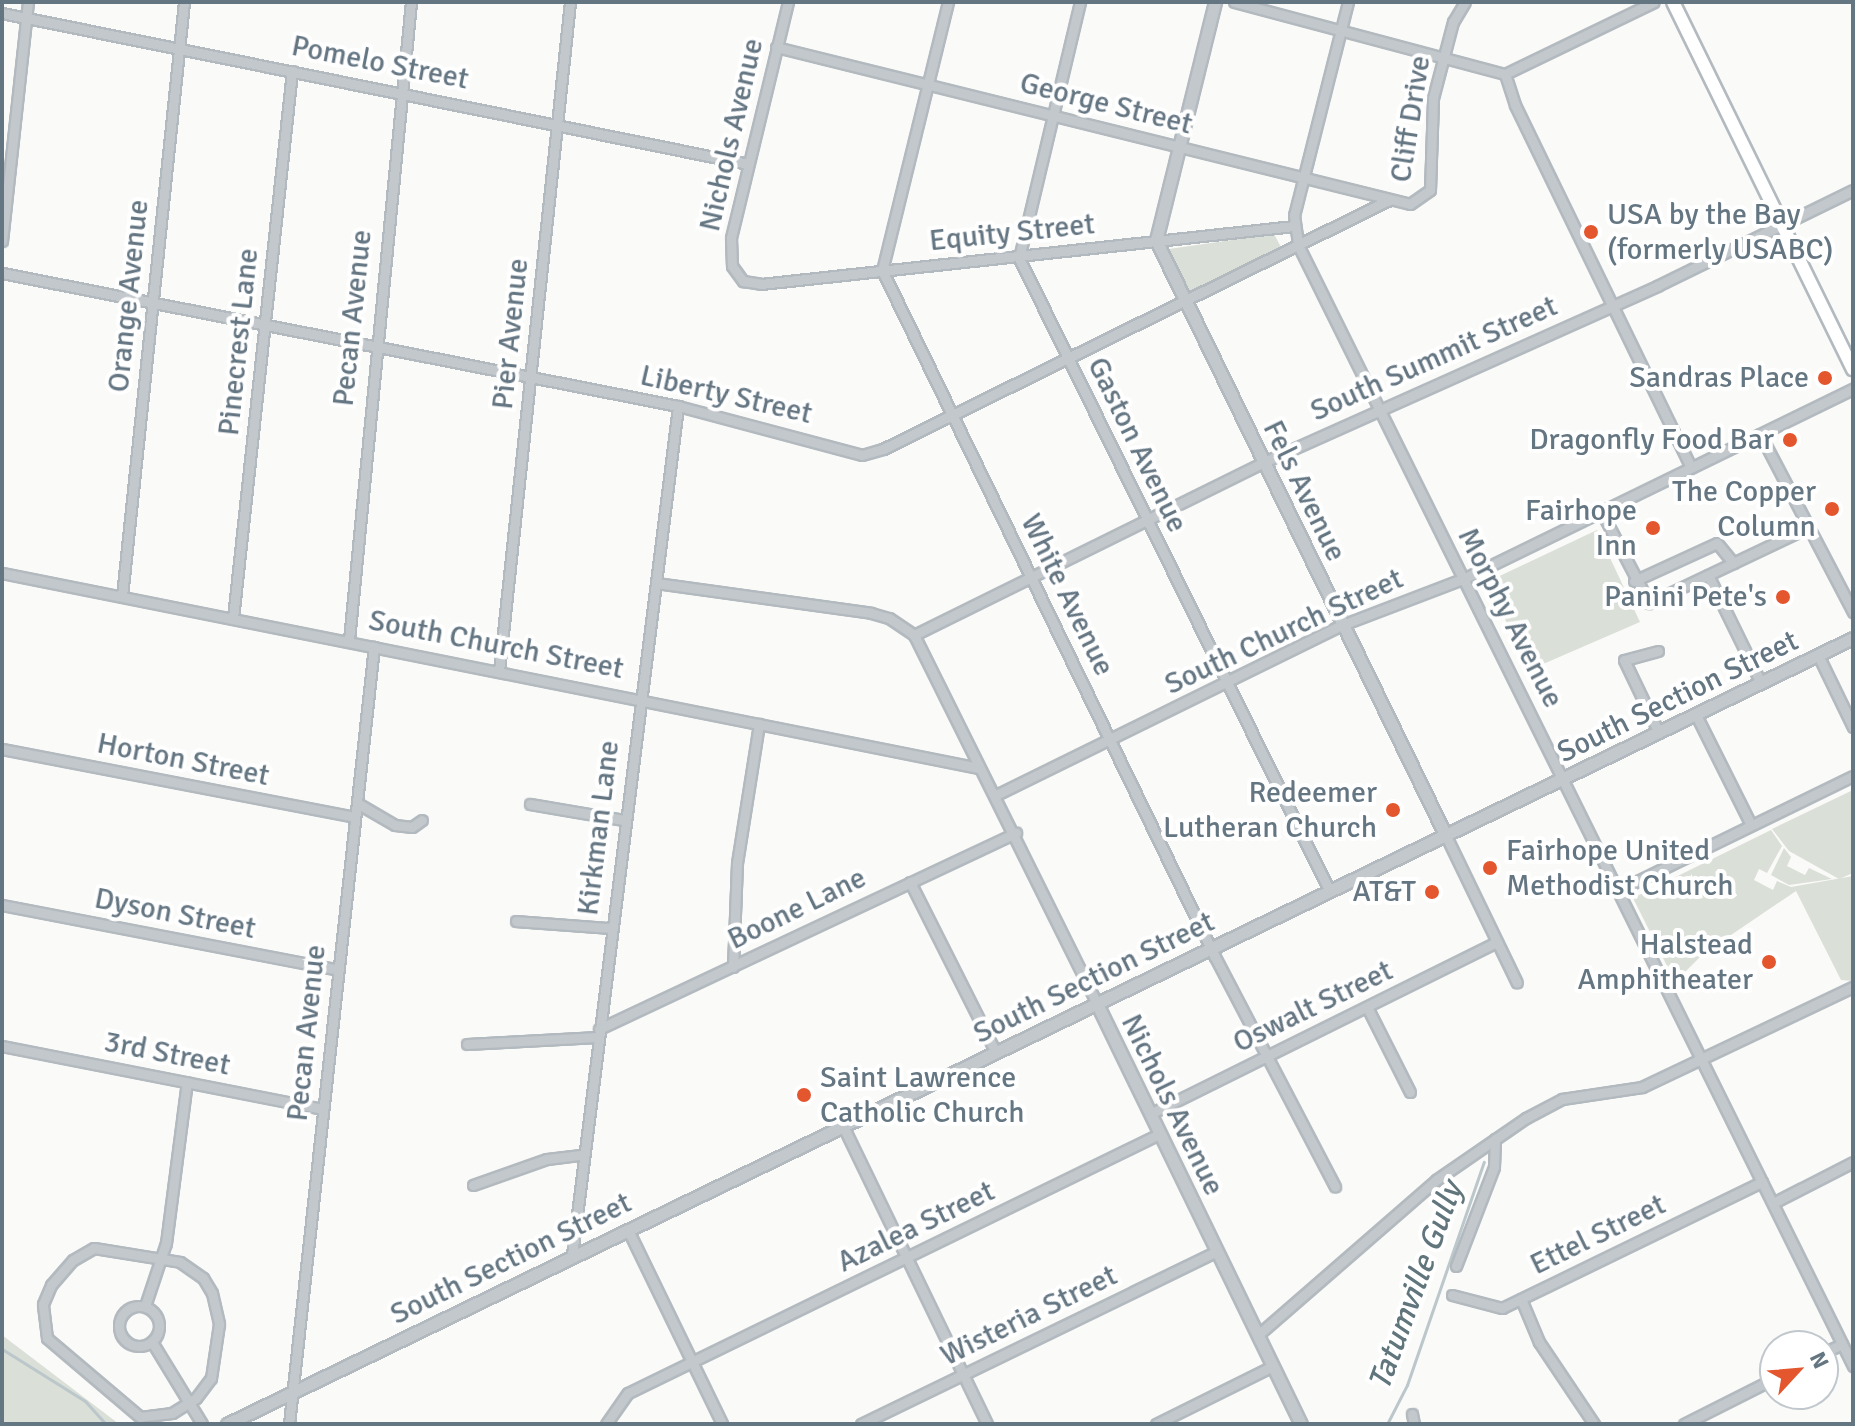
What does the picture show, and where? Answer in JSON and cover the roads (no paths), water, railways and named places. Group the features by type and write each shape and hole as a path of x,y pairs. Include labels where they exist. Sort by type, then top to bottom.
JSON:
{"main road":[{"path":"1673,2 1853,369"}],"street":[{"path":"2,241 28,2"},
{"name":"Orange Avenue","path":"122,596 184,2"},
{"name":"Pecan Avenue","path":"349,640 374,344 411,2"},
{"name":"Pier Avenue","path":"499,671 570,2"},
{"name":"Nichols Avenue","path":"738,277 729,256 788,2"},
{"path":"882,270 948,2"},
{"path":"1019,258 1051,113 1080,2"},
{"path":"1156,240 1215,2"},
{"path":"1234,2 1444,55 1505,74 1654,2"},
{"name":"Morphy Avenue","path":"1348,2 1303,179 1294,226 1298,245 1853,1366"},
{"name":"Cliff Drive","path":"1423,199 1430,190 1433,98 1453,22 1465,2"},
{"name":"Pomelo Street","path":"2,13 748,164"},
{"name":"George Street","path":"776,47 927,87 1051,113 1389,200 1410,204 1423,199"},
{"name":"Pinecrest Lane","path":"233,618 292,71"},
{"path":"1505,74 1691,468"},
{"name":"South Summit Street","path":"914,635 1264,462 1614,306 1853,190"},
{"name":"Liberty Street","path":"2,273 678,406 853,455 883,449 1389,200"},
{"name":"Equity Street","path":"738,277 761,284 1294,226"},
{"name":"Fels Avenue","path":"1156,240 1517,983"},
{"name":"Gaston Avenue","path":"1019,258 1329,890"},
{"name":"White Avenue","path":"882,270 1211,949 1269,1055 1335,1187"},
{"name":"South Church Street","path":"996,795 1342,625 1465,578 1853,389"},
{"name":"Kirkman Lane","path":"572,1255 581,1155 678,406"},
{"path":"1760,434 1853,612"},
{"path":"1601,511 1634,581 1649,603 1807,528"},
{"path":"1634,581 1717,543 1733,563"},
{"name":"South Church Street","path":"2,573 979,768"},
{"path":"1708,575 1761,683"},
{"path":"656,583 871,613 889,618 914,635"},
{"name":"Nichols Avenue","path":"914,635 979,768 1016,833 1301,1424"},
{"name":"South Section Street","path":"227,1424 1853,638"},
{"name":"Pecan Avenue","path":"289,1424 374,647"},
{"path":"1658,651 1624,660 1659,733"},
{"path":"1818,655 1853,727"},
{"path":"1696,715 1751,825"},
{"path":"733,967 737,863 759,724"},
{"name":"Horton Street","path":"2,749 355,817"},
{"path":"1619,890 1853,776"},
{"path":"357,803 395,825 412,827 422,820"},
{"path":"530,804 624,820"},
{"name":"Boone Lane","path":"467,1044 599,1033 1016,833"},
{"path":"910,882 995,1051"},
{"name":"Dyson Street","path":"2,905 338,970"},
{"path":"516,921 610,928"},
{"name":"Oswalt Street","path":"1150,1114 1368,1009 1497,942"},
{"path":"1258,1335 1436,1180 1495,1139 1562,1099 1642,1087 1853,987"},
{"path":"1368,1009 1410,1092"},
{"name":"3rd Street","path":"2,1046 323,1109"},
{"path":"145,1306 161,1257 187,1082"},
{"path":"843,1126 987,1424"},
{"name":"Azalea Street","path":"606,1424 628,1393 1159,1134"},
{"path":"1456,1266 1494,1167 1495,1139"},
{"path":"473,1185 547,1159 581,1155"},
{"path":"1773,1203 1853,1162"},
{"name":"Ettel Street","path":"1452,1295 1495,1309 1762,1182"},
{"path":"628,1230 722,1424"},
{"path":"104,1246 161,1257 189,1266 203,1278 218,1315 211,1378 189,1403 163,1417 140,1417 66,1359 42,1326 51,1285 84,1253 104,1246"},
{"name":"Wisteria Street","path":"861,1424 1217,1251"},
{"path":"1521,1299 1539,1342 1594,1424"},
{"path":"145,1306 160,1325 152,1342"},
{"path":"145,1306 126,1311 120,1330 132,1345 152,1342"},
{"path":"152,1342 202,1424"},
{"path":"1156,1424 1273,1366"},
{"path":"1684,1424 1759,1386"}],"waterway":[{"name":"Tatumville Gully","path":"1387,1424 1407,1385 1484,1162"},
{"name":"Tatumville Gully","path":"2,1349 85,1401 106,1424"}],"place":[{"name":"USA by the Bay (formerly USABC)","path":"1591,232"},
{"name":"Sandras Place","path":"1825,378"},
{"name":"Dragonfly Food Bar","path":"1790,440"},
{"name":"The Copper Column","path":"1832,509"},
{"name":"Fairhope Inn","path":"1653,528"},
{"name":"Panini Pete's","path":"1783,597"},
{"name":"Redeemer Lutheran Church","path":"1393,810"},
{"name":"Fairhope United Methodist Church","path":"1490,868"},
{"name":"AT&T","path":"1432,892"},
{"name":"Halstead Amphitheater","path":"1769,962"},
{"name":"Saint Lawrence Catholic Church","path":"804,1095"}]}
